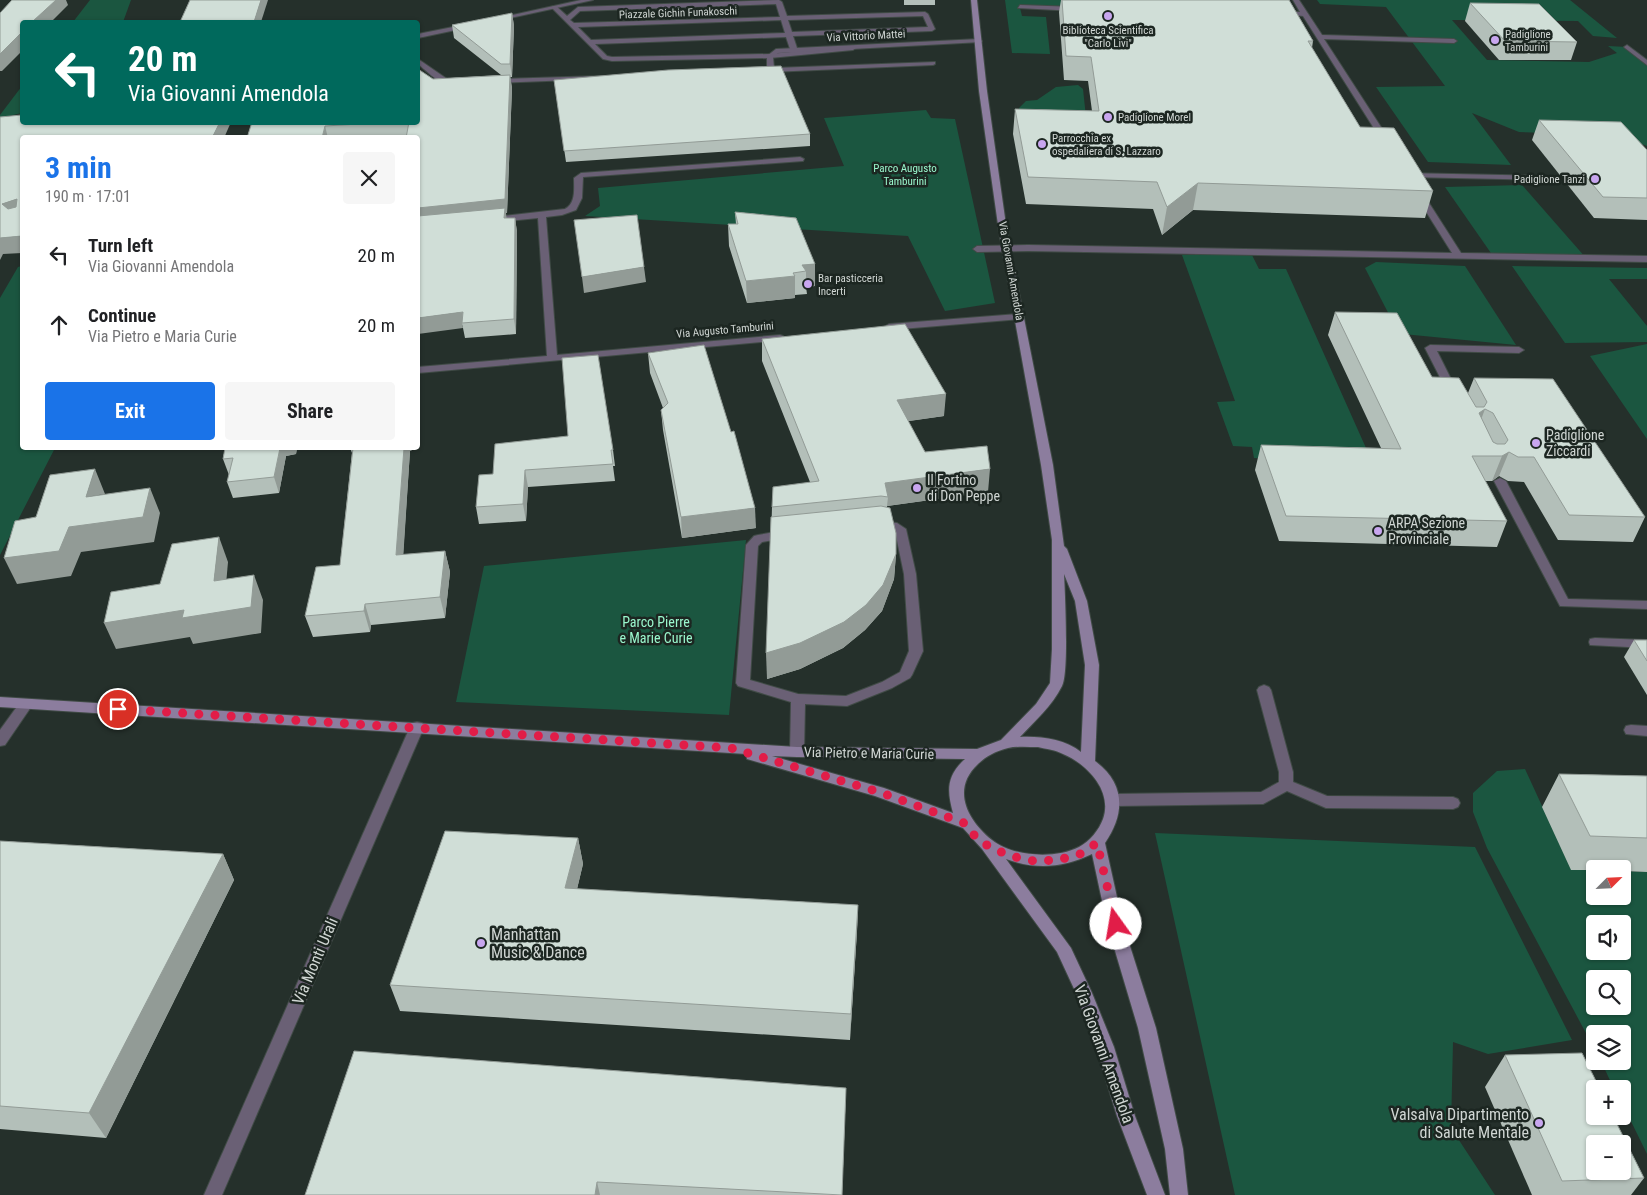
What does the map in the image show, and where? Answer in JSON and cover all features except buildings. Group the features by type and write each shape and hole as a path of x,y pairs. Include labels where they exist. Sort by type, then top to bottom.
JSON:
{"main road":[{"name":"Via Giovanni Amendola","path":"974,0 983,91 1006,248 1047,465 1058,540 1060,649 1057,684 1041,707 1008,742"},
{"name":"Via Giovanni Amendola","path":"1058,540 1081,601 1092,665 1088,761"},
{"name":"Via Pietro e Maria Curie","path":"0,702 797,752 976,754"},
{"name":"Via Giovanni Amendola","path":"1028,740 1050,743 1070,750 1088,761 1108,786 1113,800 1113,816 1108,830 1097,843 1073,856 1058,860 1034,861 1010,856 988,846 974,835 964,823 956,804 956,786 963,768 976,754 1008,742 1028,740"},
{"name":"Via Pietro e Maria Curie","path":"731,748 879,792 964,823"},
{"path":"1097,843 1116,924 1148,1028 1174,1149 1179,1195"},
{"name":"Via Giovanni Amendola","path":"988,846 1063,948 1076,975 1105,1047 1126,1116 1156,1195"}],"street":[{"path":"492,20 590,0"},
{"path":"1296,0 1392,151"},
{"name":"Piazzale Gichin Funakoschi","path":"567,19 578,9 779,2 794,52"},
{"path":"1020,7 1085,9"},
{"path":"554,8 592,42 605,58 770,56 776,51 794,52"},
{"path":"1269,13 1305,14"},
{"name":"Piazzale Gichin Funakoschi","path":"573,25 925,14 932,29 592,42"},
{"path":"420,36 474,24"},
{"path":"1320,37 1454,41"},
{"name":"Via Vittorio Mattei","path":"794,52 979,41"},
{"path":"1627,47 1647,63"},
{"path":"770,56 771,70"},
{"path":"420,62 448,83 468,82"},
{"path":"762,70 933,63"},
{"path":"488,81 608,76"},
{"path":"485,220 542,215 564,212 575,208 579,201 578,178 582,175 800,159"},
{"path":"1402,167 1458,255"},
{"path":"1408,175 1545,178"},
{"path":"542,215 552,357"},
{"path":"977,249 1647,259"},
{"path":"877,328 1019,318"},
{"name":"Via Augusto Tamburini","path":"420,370 789,337"},
{"path":"1457,401 1430,348 1519,350"},
{"path":"1500,481 1564,603 1647,605"},
{"path":"802,533 758,539 752,545 743,683 798,699 847,701 887,685 905,675 916,651 910,574 900,529 886,525 860,527"},
{"path":"1595,642 1647,644"},
{"path":"1264,690 1286,772 1286,785"},
{"path":"797,752 798,699"},
{"path":"0,741 26,704"},
{"name":"Via Monti Urali","path":"213,1195 417,727"},
{"path":"1631,730 1647,731"},
{"path":"1113,800 1263,798 1286,785"},
{"path":"1286,785 1326,802 1453,803"}],"green space":[{"path":"90,0 131,0 124,20 75,20"},
{"path":"1005,0 1132,0 1135,10 1020,8 1022,16 1046,17 1050,54 1012,53"},
{"path":"1317,0 1570,0 1617,38 1593,36 1578,21 1452,20 1487,60 1589,62 1617,53 1608,46 1627,47 1647,63 1647,146 1616,135 1519,132 1472,113 1511,165 1428,162 1376,87 1445,86 1386,7 1320,4"},
{"path":"1078,85 1083,89 1086,117 1023,128 1019,108 1026,101 1037,100 1056,87"},
{"path":"20,89 20,113 0,118 0,115"},
{"name":"Parco Augusto Tamburini","path":"926,110 931,118 955,119 995,303 945,311 908,236 585,216 600,206 598,188 844,166 824,118"},
{"path":"1522,185 1586,258 1493,256 1445,187"},
{"path":"1182,255 1252,255 1259,269 1286,269 1366,448 1349,462 1254,458 1252,447 1233,446 1217,402 1235,401"},
{"path":"1376,262 1465,266 1516,345 1403,334 1395,326 1365,268"},
{"path":"20,266 20,450 54,450 0,555 0,298"},
{"path":"1512,266 1647,268 1647,279 1609,279 1647,326 1647,342 1565,343"},
{"path":"1647,344 1647,439 1590,356"},
{"name":"Parco Pierre e Marie Curie","path":"746,540 729,715 456,702 484,566"},
{"path":"1525,769 1571,869 1586,870 1586,905 1631,905 1631,871 1647,872 1647,1154 1631,1121 1631,1080 1610,1080 1605,1070 1631,1070 1631,1025 1586,1025 1586,1033 1487,848 1473,812 1473,793 1497,771"},
{"path":"1155,833 1475,847 1572,1040 1488,1054 1453,1042 1451,1128 1495,1195 1235,1195"}],"place":[{"name":"Biblioteca Scientifica \"Carlo Livi\"","path":"1108,16"},
{"name":"Padiglione Tamburini","path":"1495,40"},
{"name":"Padiglione Morel","path":"1108,117"},
{"name":"Parrocchia ex ospedaliera di S. Lazzaro","path":"1042,144"},
{"name":"Padiglione Tanzi","path":"1595,179"},
{"name":"Bar pasticceria Incerti","path":"808,284"},
{"name":"Padiglione Ziccardi","path":"1536,443"},
{"name":"Il Fortino di Don Peppe","path":"917,488"},
{"name":"ARPA Sezione Provinciale","path":"1378,531"},
{"name":"Manhattan Music & Dance","path":"481,943"},
{"name":"Valsalva Dipartimento di Salute Mentale","path":"1539,1123"}],"route":[{"path":"118,709 731,748 879,792 964,823 974,835 988,846 1010,856 1034,861 1058,860 1080,854 1097,843 1116,924"}]}
